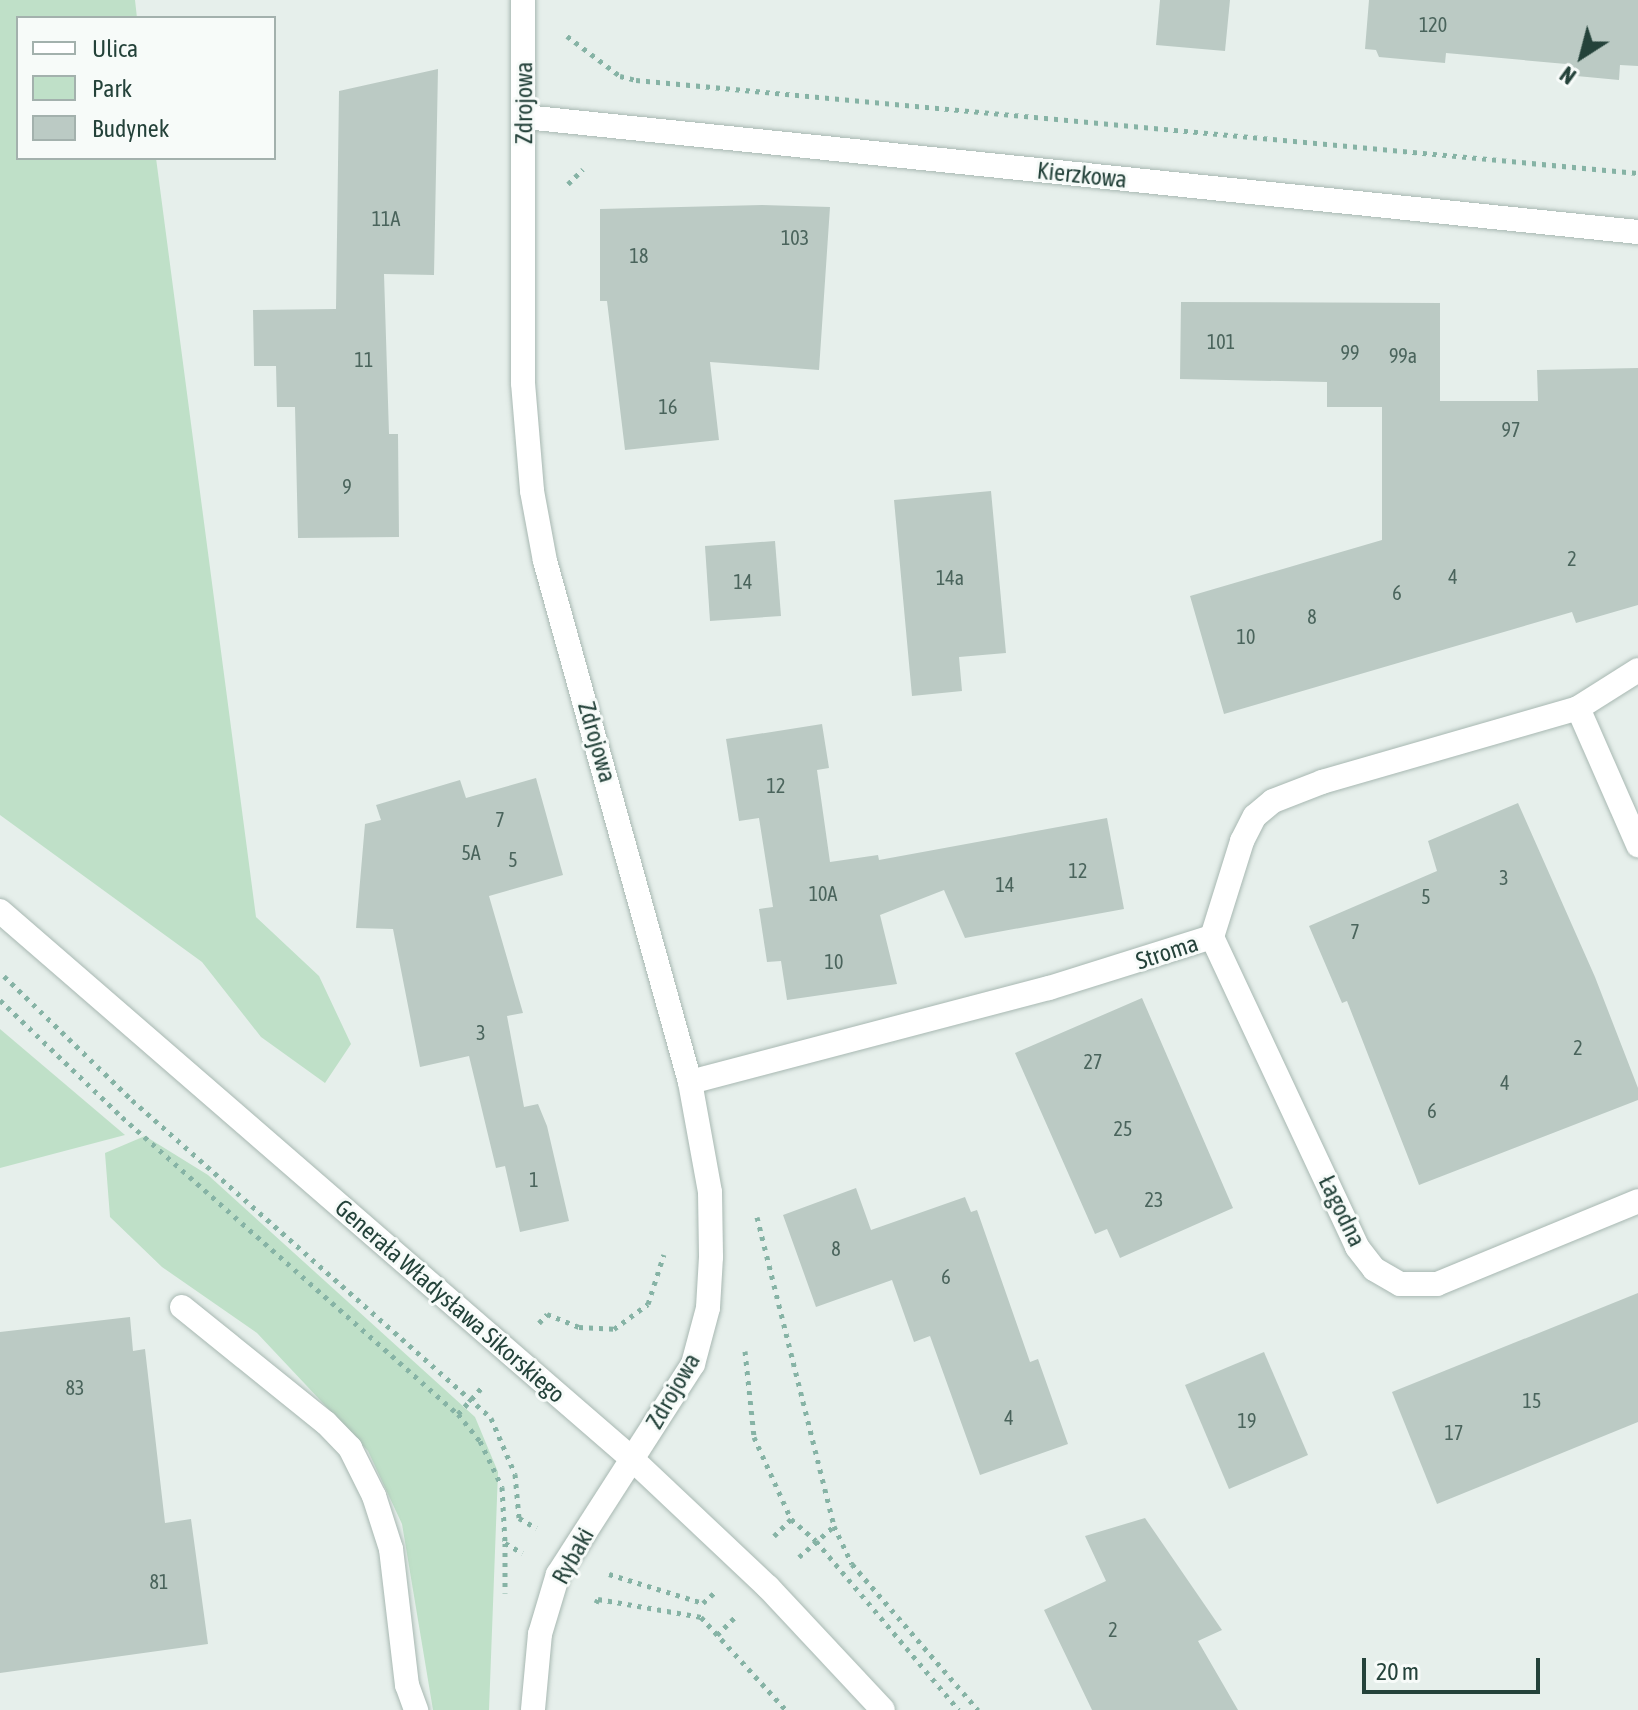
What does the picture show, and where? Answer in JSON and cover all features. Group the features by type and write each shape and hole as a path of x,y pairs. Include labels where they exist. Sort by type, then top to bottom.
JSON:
{"street":[{"name":"Zdrojowa","path":"523,0 523,383 532,491 545,561 690,1082 710,1192 708,1308 693,1364 631,1458"},
{"name":"Kierzkowa","path":"525,117 1638,232"},
{"name":"Stroma","path":"690,1082 1049,988 1212,937 1242,841 1255,816 1273,801 1322,782 1578,708 1638,670"},
{"path":"1578,708 1638,845"},
{"name":"Generała Władysława Sikorskiego","path":"0,911 631,1458 744,1564 883,1710"},
{"name":"Łagodna","path":"1212,937 1357,1247 1374,1269 1400,1284 1437,1284 1638,1201"},
{"path":"182,1307 326,1423 350,1448 374,1496 391,1549 407,1685 416,1710"},
{"name":"Rybaki","path":"533,1710 540,1634 558,1574 631,1458"}],"path":[{"path":"565,23 565,34 620,76 636,80 1638,173"},
{"path":"565,192 580,170 591,165"},
{"path":"0,973 132,1100 491,1418 515,1474 519,1518 617,1580 703,1603 791,1519"},
{"path":"0,1000 122,1117 458,1414 480,1441 502,1487 505,1543 598,1599 701,1617 786,1710"},
{"path":"755,1211 834,1526 852,1564 978,1710"},
{"path":"746,1341 754,1437 791,1519 816,1541 959,1710"},
{"path":"592,1613 598,1599"}],"green space":[{"path":"0,0 135,0 137,16 16,16 16,160 156,160 256,917 319,976 351,1044 325,1083 261,1037 202,962 0,815"},
{"path":"0,1029 125,1135 0,1168"},
{"path":"145,1136 208,1175 475,1417 498,1472 489,1710 433,1710 402,1524 368,1451 257,1333 162,1267 110,1217 105,1153"}],"building":[{"path":"1160,0 1230,0 1225,51 1156,45"},
{"path":"1369,0 1638,0 1638,66 1620,65 1619,80 1566,75 1566,64 1446,53 1445,63 1379,57 1376,50 1365,49"},
{"path":"438,69 434,275 384,274 389,434 398,434 399,537 298,538 295,407 277,407 276,366 254,366 253,310 336,309 339,91"},
{"path":"762,205 830,207 819,370 710,362 719,440 625,450 607,301 600,301 600,209"},
{"path":"1181,302 1440,303 1440,401 1538,401 1537,370 1638,368 1638,605 1576,623 1572,612 1224,714 1190,596 1382,540 1382,407 1327,407 1327,382 1180,379"},
{"path":"991,491 1006,653 959,657 962,691 912,696 894,500"},
{"path":"775,541 781,616 710,621 705,546"},
{"path":"822,724 829,768 817,770 830,862 878,855 879,860 1107,818 1124,909 965,938 944,890 880,915 897,984 787,1000 781,961 767,962 759,909 773,907 759,818 739,821 726,739"},
{"path":"536,778 563,875 489,896 523,1013 507,1016 524,1107 538,1104 547,1126 569,1221 520,1232 505,1166 496,1168 469,1056 420,1067 393,929 356,928 365,824 381,820 376,805 460,780 466,798"},
{"path":"1518,803 1595,977 1638,1088 1638,1100 1419,1185 1347,1001 1342,1003 1309,926 1437,871 1428,841"},
{"path":"1142,998 1233,1208 1120,1258 1107,1229 1095,1234 1015,1053"},
{"path":"856,1188 871,1230 965,1197 971,1212 977,1210 1030,1362 1038,1359 1068,1444 980,1475 930,1336 914,1342 892,1280 816,1307 783,1215"},
{"path":"1638,1293 1638,1422 1437,1504 1392,1392"},
{"path":"130,1317 133,1351 145,1349 165,1523 191,1519 208,1644 0,1673 0,1332"},
{"path":"1264,1352 1308,1455 1229,1489 1185,1385"},
{"path":"1145,1518 1222,1630 1198,1641 1238,1710 1092,1710 1044,1610 1106,1581 1085,1536"}]}
